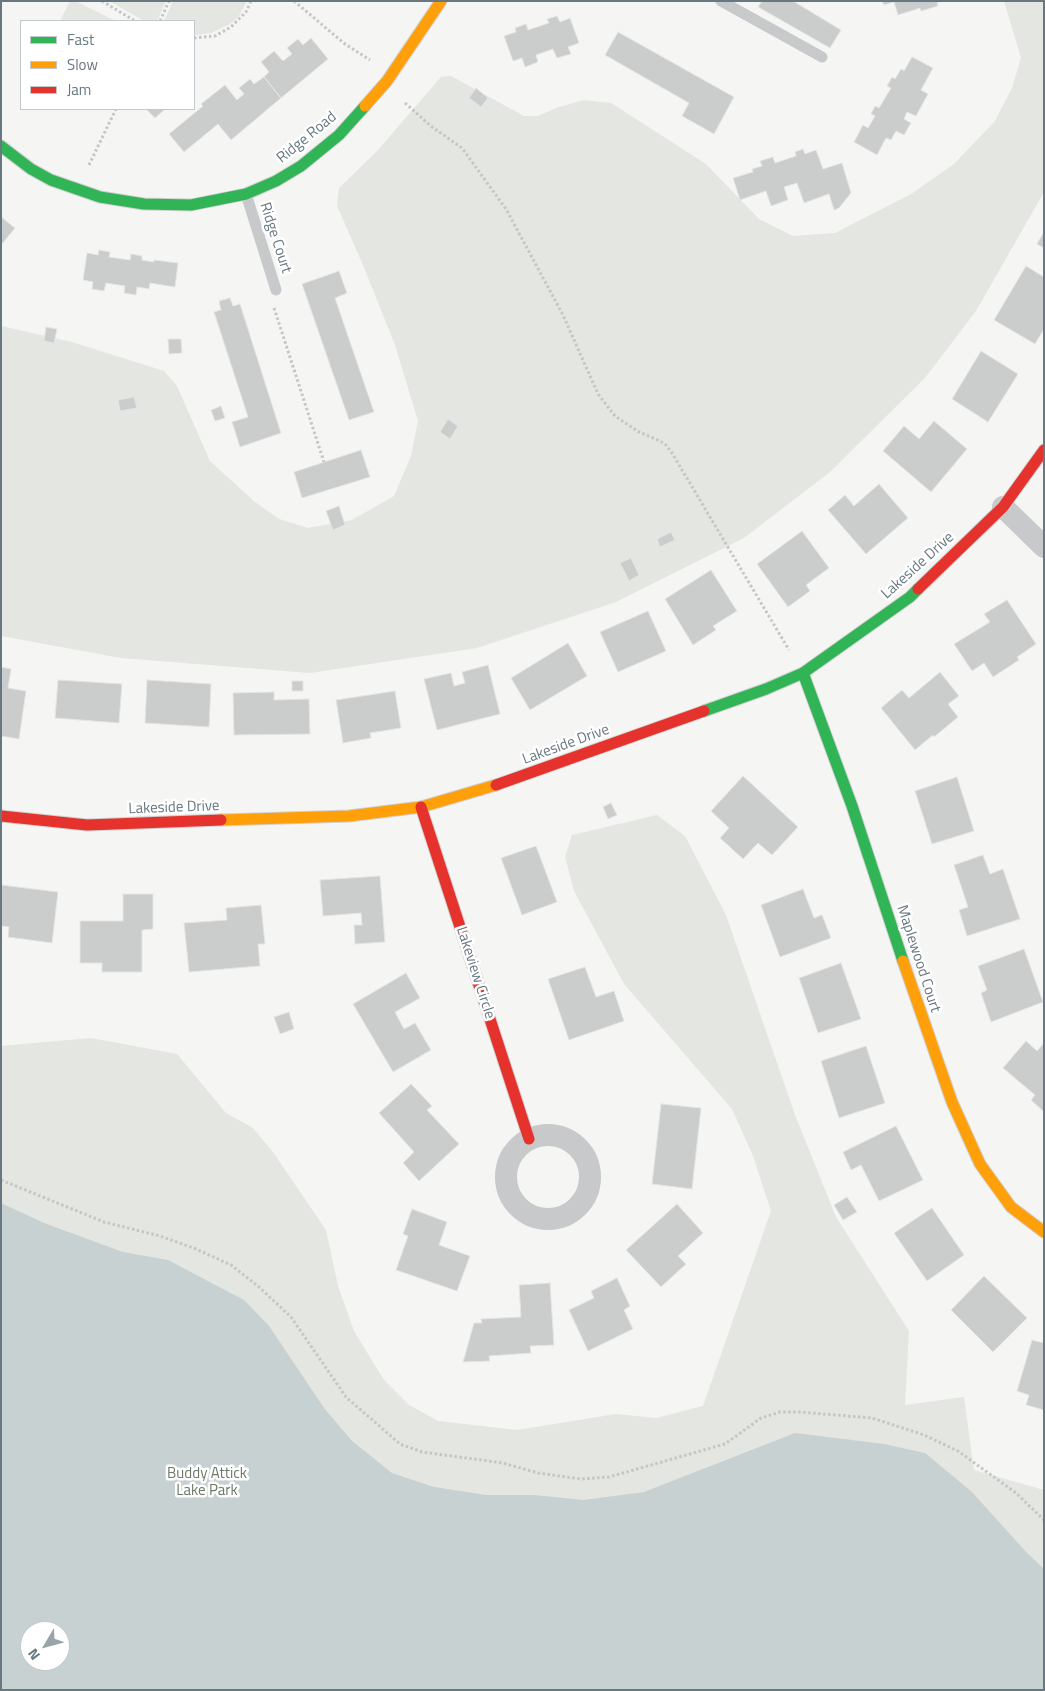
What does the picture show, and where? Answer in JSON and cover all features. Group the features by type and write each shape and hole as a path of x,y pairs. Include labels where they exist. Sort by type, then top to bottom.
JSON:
{"street":[{"name":"Ridge Road","path":"1,146 31,169 51,180 76,190 109,199 144,204 191,204 246,194 276,181 301,166 339,135 387,81 441,1"},
{"name":"Lakeside Drive","path":"1,816 87,825 199,823 349,816 421,808 523,776 757,692 808,670 910,597 1003,508 1044,450"},
{"path":"1003,508 1044,547"},
{"name":"Maplewood Court","path":"808,670 916,1002 952,1102 980,1164 1012,1207 1044,1232"},
{"name":"Lakeview Circle","path":"421,808 529,1139"}],"lane":[{"path":"721,1 822,58"},
{"name":"Ridge Court","path":"246,194 276,290"}],"path":[{"path":"102,1 132,20"},
{"path":"160,20 169,1"},
{"path":"195,38 215,36 231,27 246,12 251,1"},
{"path":"294,1 331,32 370,60"},
{"path":"402,101 432,127 462,148 506,209 563,315 598,394 615,416 639,432 666,445 794,657 808,670"},
{"path":"76,190 116,110"},
{"path":"276,290 269,293 324,462"},
{"path":"1,1180 104,1222 160,1236 196,1249 231,1265 259,1287 291,1317 346,1397 400,1444 422,1452 503,1463 538,1472 581,1478 609,1477 725,1444 761,1418 780,1412 872,1418 924,1435 958,1451 1016,1493 1044,1520"}],"green space":[{"path":"70,1 75,1 114,20 60,20"},
{"path":"109,1 166,1 157,20 142,20"},
{"path":"173,1 247,1 239,16 230,24 211,33 195,35 195,20 164,20"},
{"path":"1004,1 1044,1 1044,192 976,311 925,378 830,472 744,538 616,602 477,648 310,673 121,658 1,636 1,326 72,342 164,371 177,386 210,461 255,502 279,519 308,528 352,520 394,496 411,456 418,421 395,345 337,206 339,188 377,151 441,77 451,76 524,116 538,116 556,108 584,100 611,103 706,164 759,219 793,236 835,233 911,194 954,164 995,121 1012,88 1021,58"},
{"name":"Buddy Attick Lake Park","path":"657,815 685,836 726,915 795,1115 836,1217 909,1331 905,1405 964,1397 974,1470 1044,1490 1044,1690 1,1690 1,1046 91,1038 177,1054 226,1113 253,1128 273,1152 326,1230 338,1286 354,1331 384,1380 409,1405 438,1421 517,1430 616,1414 656,1418 703,1406 771,1211 753,1156 732,1109 624,984 574,891 565,857 572,835"}],"shaded area":[{"name":"Buddy Attick Lake Park","path":"1,1203 44,1223 123,1252 168,1260 244,1300 269,1326 324,1408 352,1441 392,1473 434,1487 486,1495 534,1495 584,1500 644,1492 795,1433 884,1444 925,1453 972,1492 1026,1552 1044,1569 1044,1690 2,1690"}],"building":[{"path":"762,1 793,1 841,30 830,48 758,7"},
{"path":"882,1 941,1 937,3 938,6 921,11 920,8 898,15 894,2 884,5"},
{"path":"557,16 560,22 570,18 579,43 568,47 571,54 557,58 553,49 536,55 538,62 525,67 522,58 513,61 504,36 516,32 515,28 526,24 528,30 549,23 547,19"},
{"path":"618,32 734,97 714,134 682,116 689,103 605,55"},
{"path":"311,38 328,59 281,98 264,77 269,72 261,62 274,51 283,61 292,54 287,48 298,39 303,45"},
{"path":"912,57 933,68 921,90 928,94 916,116 907,112 904,119 911,123 904,135 896,131 891,140 886,138 877,155 854,142 863,125 868,128 875,116 871,114 875,106 879,108 891,88 887,86 892,77 895,79 901,69 904,71"},
{"path":"264,77 281,98 231,140 218,124 184,152 169,134 203,106 201,104 225,85 237,100 244,94 239,88 250,79 254,84"},
{"path":"476,88 488,98 481,107 469,98"},
{"path":"147,110 164,110 155,118"},
{"path":"803,149 805,154 816,150 823,169 842,163 851,193 839,208 834,210 829,194 804,203 797,183 784,187 788,200 771,206 766,191 740,200 733,178 753,172 752,169 762,166 760,161 773,157 775,163 796,156 795,152"},
{"path":"1,217 15,228 2,244 1,243"},
{"path":"1044,232 1044,248 1037,244"},
{"path":"99,250 110,252 109,257 130,260 131,254 142,256 142,260 178,263 175,287 150,283 149,289 137,287 136,295 124,293 125,286 106,283 104,291 92,289 93,282 83,280 87,253 98,255"},
{"path":"1026,266 1044,277 1044,329 1035,344 994,320"},
{"path":"339,271 347,293 335,298 374,412 349,420 302,284"},
{"path":"230,298 233,306 240,304 281,433 240,447 232,422 248,417 214,312 221,310 219,301"},
{"path":"46,327 57,329 54,343 44,341"},
{"path":"168,339 181,339 182,353 169,354"},
{"path":"981,351 1018,374 988,422 952,399"},
{"path":"134,397 137,408 120,411 118,400"},
{"path":"221,406 225,418 215,421 211,410"},
{"path":"448,419 458,426 450,439 440,432"},
{"path":"934,421 967,449 931,492 883,451 904,426 919,439"},
{"path":"361,450 370,477 302,498 294,472"},
{"path":"879,484 908,518 866,554 828,510 845,495 854,506"},
{"path":"339,506 345,525 333,530 326,511"},
{"path":"802,531 829,568 806,585 810,591 788,607 757,564"},
{"path":"671,532 675,540 660,547 657,539"},
{"path":"631,558 639,575 629,581 620,563"},
{"path":"711,570 737,611 713,626 716,630 693,645 665,599"},
{"path":"1007,600 1036,644 1017,657 1019,660 993,677 984,663 972,671 954,644 990,622 984,614"},
{"path":"648,611 666,651 618,672 600,632"},
{"path":"568,643 587,676 530,710 511,678"},
{"path":"488,665 500,714 437,730 424,679 451,673 454,686 465,683 462,672"},
{"path":"1,667 11,669 8,688 26,691 19,739 1,736"},
{"path":"940,672 959,696 948,704 958,717 915,750 881,708 902,690 909,698"},
{"path":"58,680 122,684 119,723 55,718"},
{"path":"147,680 211,684 209,727 145,723"},
{"path":"292,681 303,681 303,691 292,691"},
{"path":"395,691 401,728 370,733 371,738 343,743 336,700"},
{"path":"274,692 274,700 309,699 310,734 234,735 233,693"},
{"path":"743,776 798,827 772,855 758,843 743,859 720,838 729,828 711,811"},
{"path":"957,777 974,831 932,844 915,791"},
{"path":"611,803 617,815 608,819 603,807"},
{"path":"536,846 557,902 522,915 501,858"},
{"path":"983,855 990,874 1003,869 1020,919 967,936 959,910 968,907 954,865"},
{"path":"380,876 385,942 355,944 354,925 362,925 361,913 323,916 320,880"},
{"path":"1,885 58,892 52,943 8,937 9,927 1,926"},
{"path":"803,889 814,918 822,915 831,938 780,957 761,905"},
{"path":"123,894 153,894 153,929 142,930 142,972 102,972 102,963 80,963 80,921 123,921"},
{"path":"261,905 265,944 258,944 260,966 189,972 184,923 227,920 226,908"},
{"path":"1024,949 1043,1002 991,1022 981,993 987,990 978,966"},
{"path":"841,963 861,1019 818,1033 799,978"},
{"path":"585,967 596,997 614,991 624,1021 569,1040 548,979"},
{"path":"406,973 420,998 395,1012 404,1029 415,1023 431,1050 393,1072 353,1004"},
{"path":"289,1012 294,1029 280,1034 274,1017"},
{"path":"1026,1041 1037,1051 1044,1043 1044,1112 1031,1100 1035,1095 1003,1068"},
{"path":"866,1046 885,1103 839,1118 821,1061"},
{"path":"411,1084 432,1106 427,1110 459,1144 419,1181 403,1163 414,1152 379,1113"},
{"path":"661,1104 701,1108 692,1189 652,1184"},
{"path":"896,1126 923,1180 879,1201 861,1165 851,1170 843,1152"},
{"path":"847,1197 857,1212 843,1220 834,1205"},
{"path":"677,1204 703,1233 678,1256 686,1264 661,1287 626,1250"},
{"path":"932,1208 964,1255 927,1281 894,1233"},
{"path":"412,1209 447,1222 439,1245 470,1256 457,1291 396,1270 408,1236 403,1234"},
{"path":"984,1276 1027,1318 993,1352 951,1310"},
{"path":"617,1278 630,1306 624,1310 633,1329 588,1351 569,1310 594,1298 591,1291"},
{"path":"550,1283 554,1345 530,1346 531,1353 489,1356 490,1361 463,1362 474,1323 482,1323 481,1319 521,1317 519,1285"},
{"path":"1032,1340 1044,1343 1044,1410 1026,1405 1029,1395 1017,1391"}],"traffic: fast":[{"path":"1,146 31,169 51,180 100,197 144,204 191,205 246,194 276,181 301,166 339,135 365,106"},
{"path":"704,711 766,689 803,673 910,597 918,589"},
{"path":"803,673 852,806 903,961"}],"traffic: slow":[{"path":"365,106 387,81 441,1"},
{"path":"221,820 349,816 421,807 496,785"},
{"path":"903,961 952,1102 980,1164 1011,1207 1044,1232"}],"traffic: jam":[{"path":"918,589 1003,507 1044,450"},
{"path":"496,785 704,711"},
{"path":"421,807 529,1139"},
{"path":"1,816 87,825 221,820"}]}
